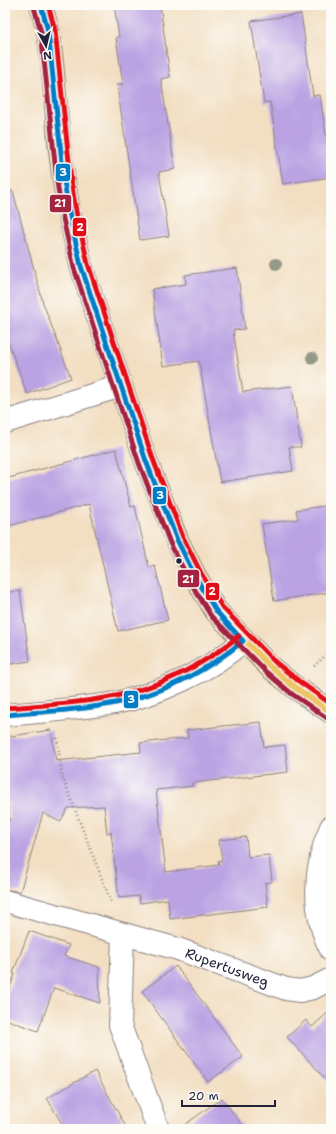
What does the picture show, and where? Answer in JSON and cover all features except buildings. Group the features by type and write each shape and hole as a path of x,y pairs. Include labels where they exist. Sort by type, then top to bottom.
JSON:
{"main road":[{"path":"41,5 48,31 60,151 69,212 81,266 146,461 177,540 195,576 216,611 243,641 270,667 296,688 331,712"}],"street":[{"path":"5,422 121,386"},
{"path":"5,715 115,703 148,693 180,681 207,667 231,652 243,641"},
{"path":"331,827 325,840 317,879 317,907 325,939 331,950"},
{"name":"Rupertusweg","path":"5,901 178,948 286,989 300,991 313,988 331,979"},
{"path":"123,934 120,1025 158,1129"}],"path":[{"path":"315,665 331,650"},
{"path":"52,710 62,776 123,934"}],"transit line":[{"name":"3","path":"41,5 48,31 64,181 81,266 146,461 177,540 195,576 216,611 243,641"},
{"name":"2","path":"48,5 55,30 71,180 76,211 88,264 153,459 183,537 201,573 222,607 275,662 331,704"},
{"name":"21","path":"34,7 41,32 57,182 62,214 74,268 139,463 170,543 189,580 211,616 266,672 292,694 327,718"},
{"name":"2","path":"5,708 52,705 129,693 159,683 201,663 239,636"},
{"name":"3","path":"5,715 102,706 133,699 162,689 191,676 218,660 243,641"}]}
